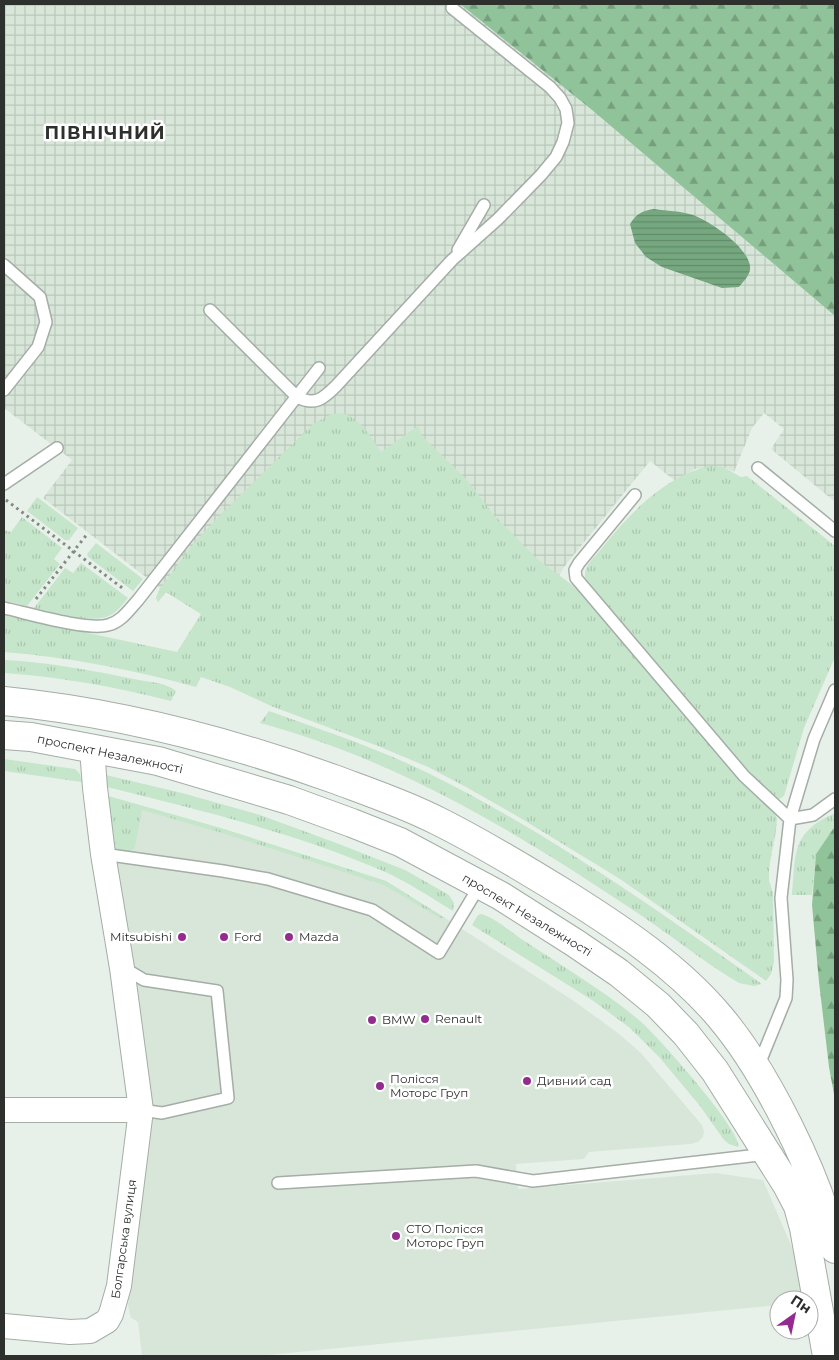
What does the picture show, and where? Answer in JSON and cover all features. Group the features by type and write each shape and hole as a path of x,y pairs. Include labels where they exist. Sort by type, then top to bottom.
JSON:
{"main road":[{"path":"4,701 43,705 106,716 180,732 306,769 377,794 436,820 532,873 598,915 646,949 688,985 720,1017 758,1069 807,1163 818,1189 835,1247"},
{"name":"проспект Незалежності","path":"4,735 31,737 158,761 289,800 400,842 480,886 575,943 619,973 658,1006 686,1034 715,1071 787,1185 798,1206 802,1220 827,1356"}],"street":[{"name":"Болгарська вулиця","path":"4,1326 70,1332 90,1331 107,1321 111,1314 119,1286 141,1110 122,968 103,854 92,748"},
{"path":"4,1110 141,1110"}],"lane":[{"path":"210,310 298,398 306,402 316,401 326,396 452,260 498,220 556,157 563,142 568,123 566,109 560,98 550,87 452,8"},
{"path":"452,260 484,205"},
{"path":"4,265 40,297 46,322 38,347 4,390"},
{"path":"4,608 90,627 108,626 120,620 138,600 298,398 319,368"},
{"path":"4,484 57,448"},
{"path":"758,468 835,531"},
{"path":"635,495 579,563 575,570 576,578 744,776 790,819"},
{"path":"758,1069 786,998 787,980 781,898 790,819 814,739 835,690"},
{"path":"790,819 813,815 835,799"},
{"path":"103,854 268,879 372,910 440,953 480,886"},
{"path":"122,968 144,980 217,991 228,1098 162,1113 141,1110"},
{"path":"278,1183 476,1171 533,1181 769,1154"}],"path":[{"path":"4,498 138,600"},
{"path":"26,613 88,533"}],"shaded area":[{"path":"4,4 460,4 592,110 835,316 835,502 771,449 784,429 764,413 752,428 734,472 723,467 695,469 675,481 650,461 564,567 559,576 579,590 743,783 774,813 777,819 769,868 769,881 773,893 771,903 270,657 166,592 158,602 156,598 160,588 43,498 72,460 4,408"},
{"path":"654,209 693,215 710,223 729,237 738,245 749,262 750,270 746,279 739,287 722,288 662,267 646,257 635,243 630,224 640,213"},
{"path":"108,796 224,829 386,881 574,1001 618,1033 641,1053 702,1125 703,1137 698,1142 691,1144 589,1152 584,1159 516,1164 518,1189 716,1173 763,1180 791,1245 799,1268 803,1290 769,1290 769,1306 258,1356 142,1356 138,1322 131,1318 128,1306 147,1151"}],"green space":[{"path":"460,4 835,4 835,316 592,110"},
{"path":"343,413 360,424 381,452 418,426 421,435 467,480 494,515 537,559 579,590 743,783 774,813 777,819 769,868 769,881 773,893 774,962 771,974 766,981 620,879 517,816 428,767 201,677 196,687 101,665 53,657 4,652 4,615 177,652 201,614 166,592 158,602 156,598 159,590 193,544 313,424 332,414"},
{"path":"711,466 723,467 741,477 747,476 835,546 835,657 804,728 784,796 778,800 754,778 716,736 625,627 591,590 585,577 590,561 624,522 650,497 679,477"},
{"path":"37,497 78,528 69,540 65,540 27,511"},
{"path":"22,517 62,548 54,559 60,564 27,606 4,601 4,530 11,532"},
{"path":"96,543 143,579 133,591 88,557 87,554"},
{"path":"81,563 128,598 118,609 111,615 94,619 73,617 34,608 65,568 73,573"},
{"path":"4,660 88,670 158,683 176,691 171,701 88,683 4,673"},
{"path":"269,711 389,755 472,796 557,845 599,872 762,984 754,986 739,983 587,879 498,825 452,800 359,756 310,738 260,723"},
{"path":"4,759 75,769 80,774 82,782 4,771"},
{"path":"106,775 182,793 260,815 339,844 405,870 449,895 454,903 453,911 401,880 350,857 247,823 107,787"},
{"path":"108,796 224,829 386,881 445,918 440,918 384,885 229,835 142,810 133,850 124,852 115,850"},
{"path":"835,814 835,826 816,854 812,895 792,895 798,846 809,829"},
{"path":"835,826 835,1100 829,1067 812,905 816,854"},
{"path":"481,914 497,921 582,978 639,1020 679,1062 714,1104 736,1138 738,1147 724,1140 700,1106 660,1058 630,1028 592,1000 472,925 478,915"}],"place":[{"name":"Mitsubishi","path":"182,937"},
{"name":"Ford","path":"224,937"},
{"name":"Mazda","path":"289,937"},
{"name":"Renault","path":"425,1019"},
{"name":"BMW","path":"372,1020"},
{"name":"Дивний сад","path":"527,1081"},
{"name":"Полісся Моторс Груп","path":"380,1086"},
{"name":"СТО Полісся Моторс Груп","path":"396,1236"}],"district":[{"name":"ПІВНІЧНИЙ","path":"105,133"}]}
